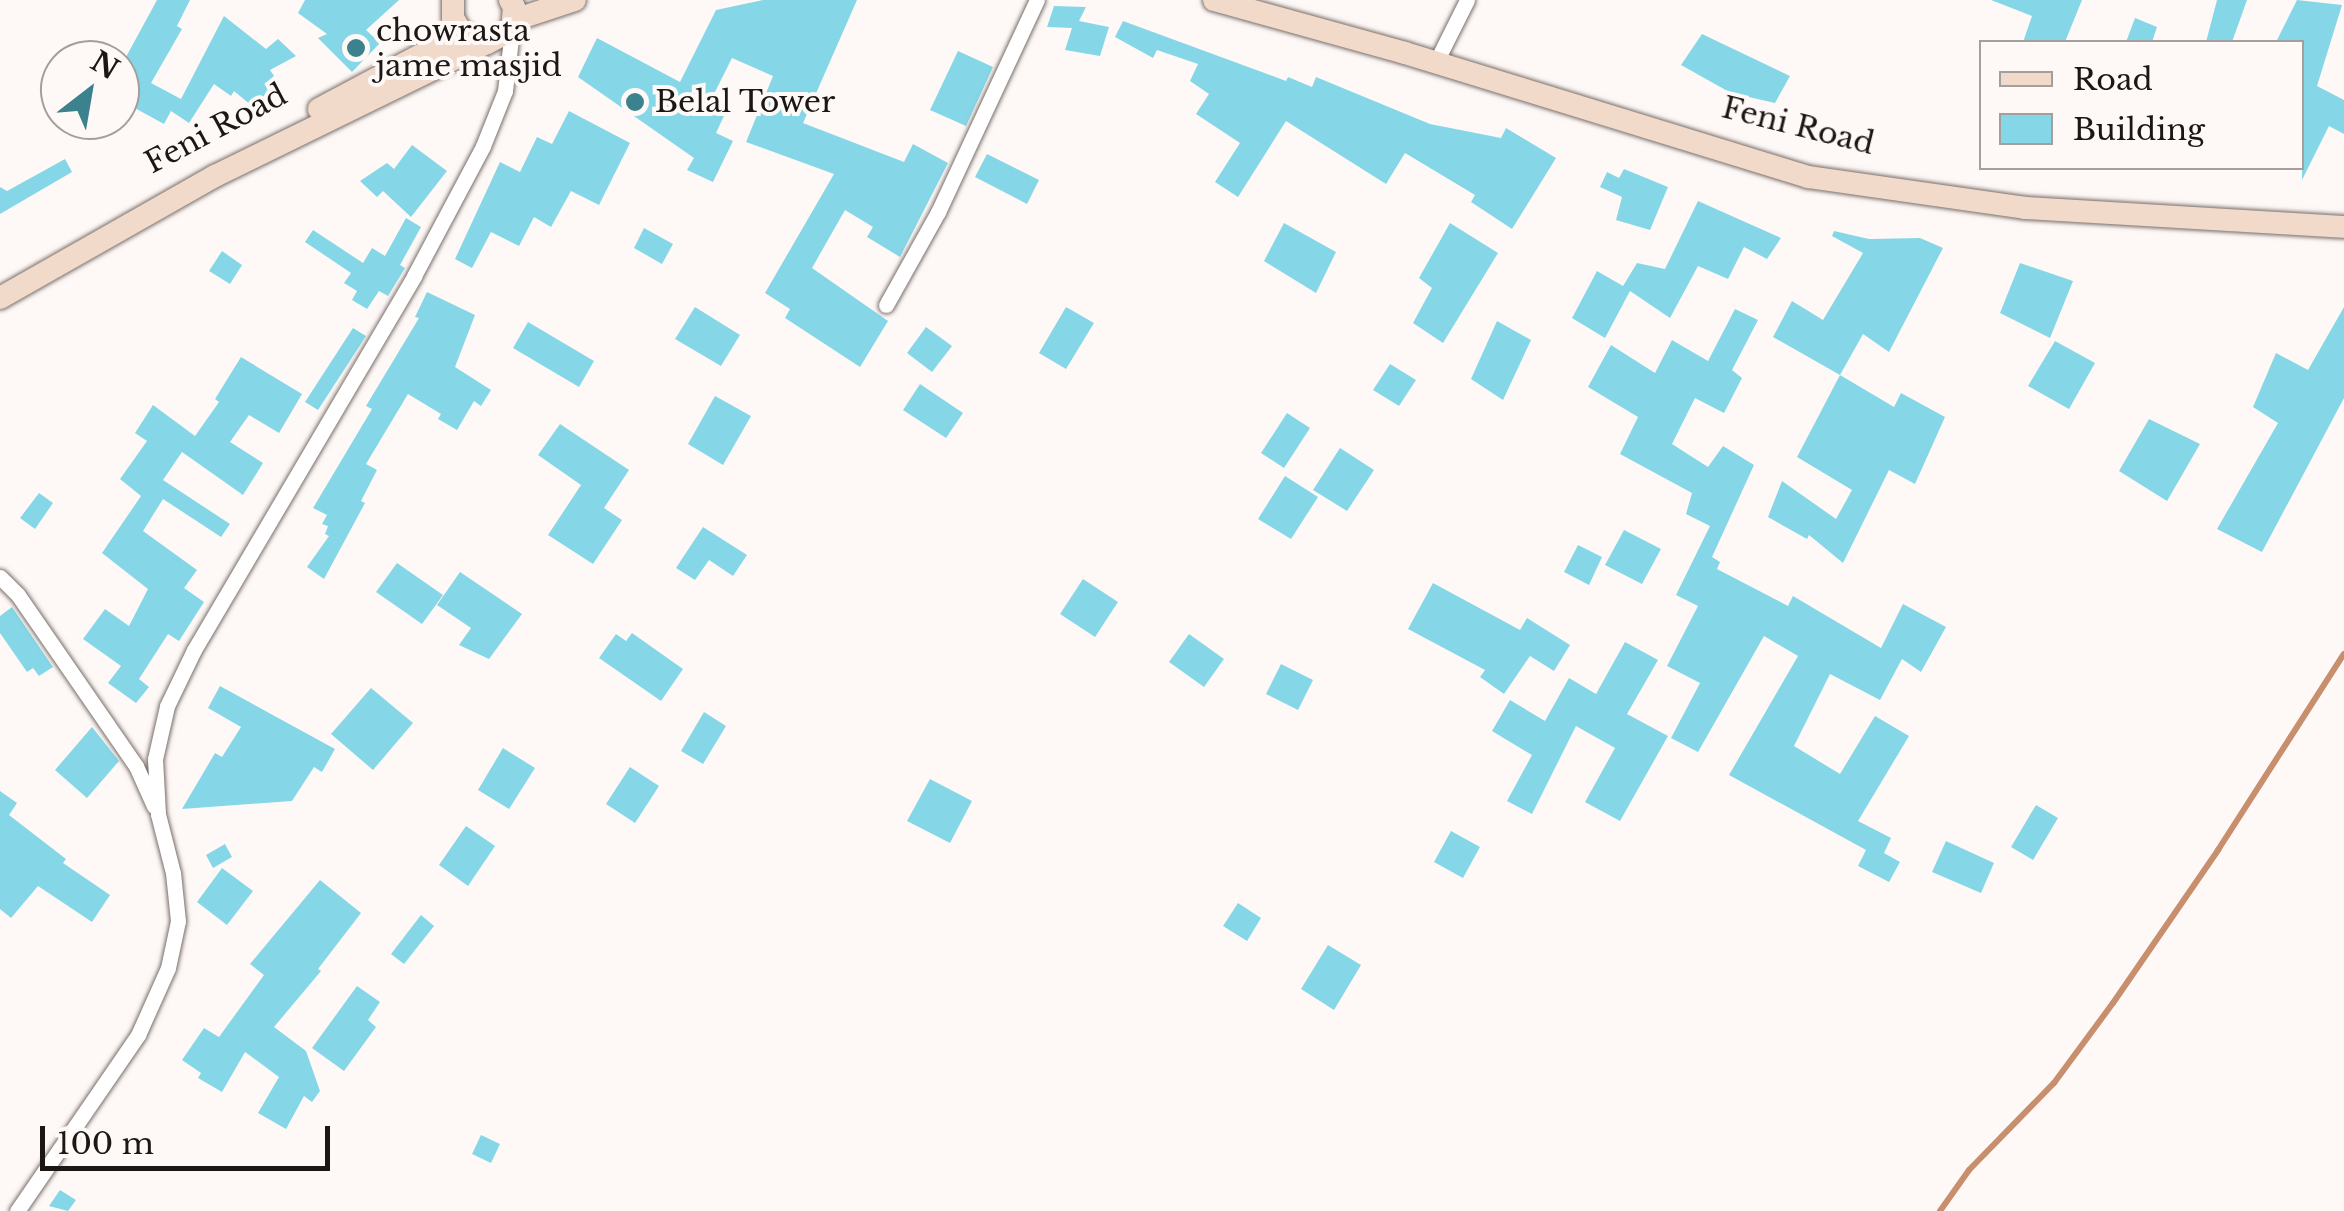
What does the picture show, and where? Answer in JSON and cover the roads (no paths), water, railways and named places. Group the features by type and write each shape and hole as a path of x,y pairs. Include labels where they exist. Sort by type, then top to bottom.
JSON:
{"main road":[{"path":"453,0 453,18 462,33 486,44"},
{"path":"0,298 215,176 486,44 518,12 575,0"},
{"path":"1214,0 1405,53 1808,176 2026,208 2344,228"},
{"name":"Feni Road","path":"1256,0 1441,52 1815,167 1976,191 2344,218"},
{"name":"Feni Road","path":"0,282 170,186 462,33"}],"street":[{"path":"886,305 938,212 1037,0"},
{"path":"1441,52 1467,0"},
{"path":"158,814 155,759 167,706 194,650 414,276 483,146 505,91 518,12"},
{"path":"0,578 18,595 136,766 158,814 173,873 178,920 168,968 138,1035 17,1211"}],"waterway":[{"path":"1940,1211 1969,1170 2054,1083 2113,1003 2218,850 2344,654"}],"place":[{"name":"chowrasta jame masjid","path":"356,48"},
{"name":"Belal Tower","path":"635,102"}]}
